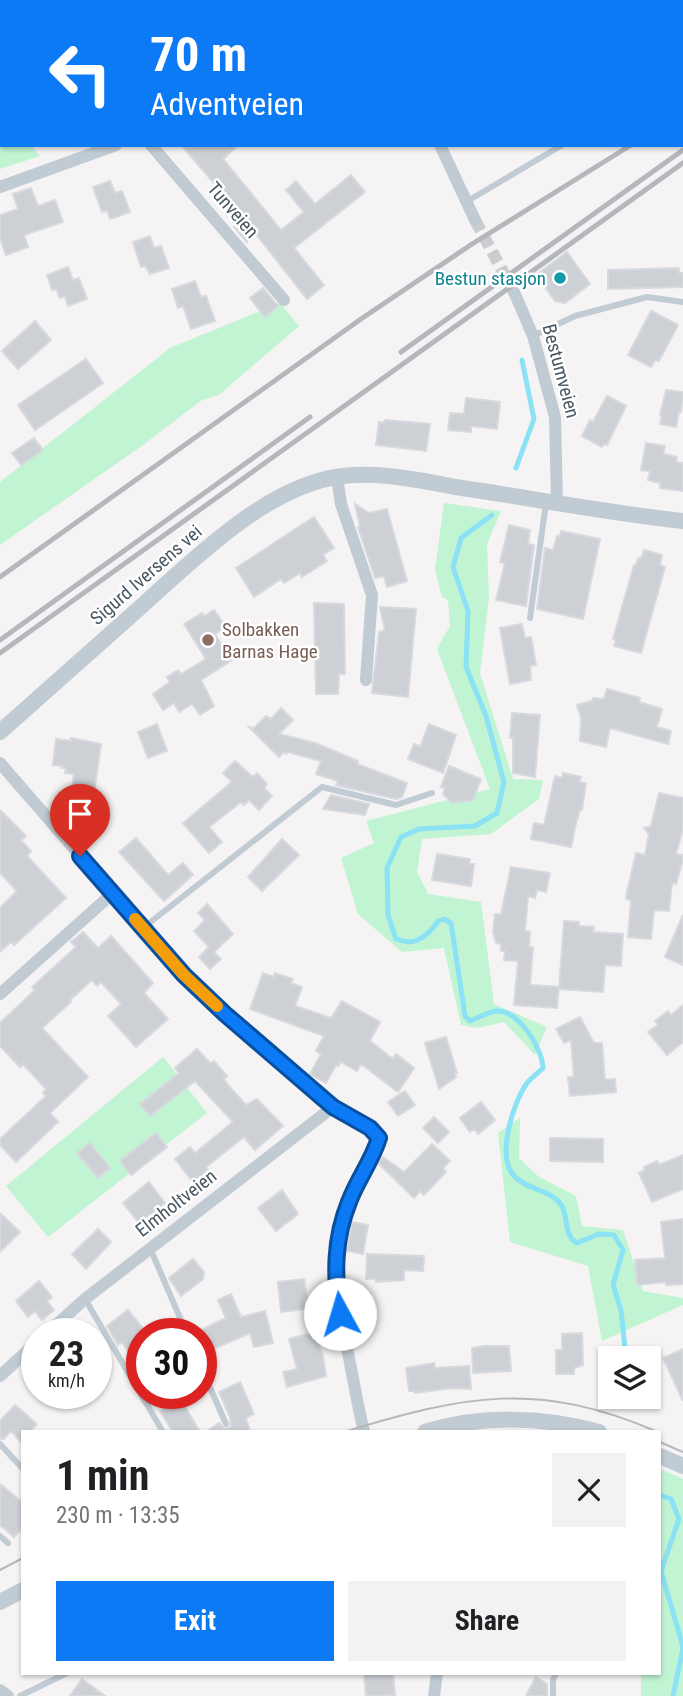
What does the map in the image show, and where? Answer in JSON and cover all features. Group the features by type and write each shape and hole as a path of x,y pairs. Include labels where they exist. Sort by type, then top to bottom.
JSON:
{"street":[{"path":"0,187 110,147"},
{"name":"Tunveien","path":"153,147 284,300"},
{"path":"441,147 475,220"},
{"name":"Bestumveien","path":"515,294 533,336 555,417 552,501"},
{"path":"337,477 341,504 372,595 366,680"},
{"name":"Sigurd Iversens vei","path":"0,732 214,542 257,511 302,486 337,477 389,477 552,501"},
{"path":"552,501 634,516 683,521"},
{"path":"0,763 184,975 333,1107 370,1128 379,1138 349,1201 337,1244 335,1270 340,1314 365,1430"},
{"path":"0,994 113,893"},
{"name":"Elmholtveien","path":"64,1318 333,1107"},
{"path":"0,1376 21,1357"},
{"path":"433,1430 466,1422 498,1419 577,1429"},
{"path":"661,1456 683,1466"},
{"path":"0,1602 21,1591"},
{"path":"434,1696 437,1675"},
{"path":"0,1690 8,1696"}],"lane":[{"path":"466,202 559,147"},
{"path":"533,336 575,316 647,297 683,302"},
{"path":"530,618 552,501"},
{"path":"143,928 321,788 396,805 432,793"},
{"path":"150,1248 180,1318"},
{"path":"85,1299 162,1430"},
{"path":"217,1403 226,1424"},
{"path":"0,1444 21,1467"},
{"path":"0,1536 8,1543"},
{"path":"20,1696 63,1675"},
{"path":"553,1696 555,1675"}],"green space":[{"path":"0,147 33,147 40,156 0,169"},
{"path":"280,303 299,326 219,395 202,400 143,445 0,545 0,482 170,348"},
{"path":"444,503 501,511 487,544 489,598 480,673 513,779 543,780 539,799 491,834 422,839 417,872 428,894 481,902 494,1004 547,1027 535,1055 504,1022 477,1028 461,1025 444,948 402,952 358,914 341,858 374,843 366,821 490,789 437,649 450,626 448,600 442,597 435,570"},
{"path":"163,1057 207,1113 48,1237 6,1186"},
{"path":"520,1118 519,1158 539,1177 576,1196 582,1226 623,1230 643,1291 683,1298 683,1305 602,1341 588,1266 510,1242 498,1133"},
{"path":"661,1469 683,1479 683,1696 641,1696 641,1675 661,1675"}],"building":[{"path":"183,147 236,147 223,159 281,230 304,212 286,190 296,181 315,204 351,175 365,192 294,248 324,285 307,299 256,234 247,242 234,227 239,223 216,196 221,191"},
{"path":"110,181 115,193 122,191 130,212 110,219 107,210 102,212 93,187"},
{"path":"31,188 38,206 55,200 63,222 24,235 28,247 6,255 0,238 0,215 18,209 13,194"},
{"path":"150,236 154,248 161,246 169,268 150,274 145,266 141,267 133,242"},
{"name":"Bestun stasjon","path":"567,252 590,284 565,303 555,301 536,275"},
{"path":"68,267 73,280 79,278 87,299 68,306 65,296 60,298 56,289 52,290 47,275"},
{"path":"679,268 679,273 683,273 683,287 608,289 608,270"},
{"path":"195,281 201,297 206,296 215,321 191,329 183,306 178,308 172,289"},
{"path":"263,288 278,306 265,317 250,298"},
{"path":"651,311 678,325 659,361 655,360 651,367 628,355"},
{"path":"35,321 51,340 18,369 2,351"},
{"path":"86,359 103,383 35,430 18,405"},
{"path":"666,390 683,392 676,427 660,424"},
{"path":"607,396 626,406 607,445 602,447 582,436"},
{"path":"466,398 500,402 497,429 471,426 471,432 448,430 450,413 464,414"},
{"path":"385,420 430,424 426,451 376,445 379,422 384,423"},
{"path":"34,438 43,450 21,465 12,453"},
{"path":"646,443 665,446 663,454 677,457 676,462 683,463 683,491 660,488 660,483 648,480 650,471 641,470"},
{"path":"355,504 369,513 387,509 407,581 387,587 384,576 375,578 358,527 360,526"},
{"path":"314,517 334,548 323,555 327,561 302,577 300,573 284,583 281,579 254,597 236,568"},
{"path":"509,525 530,530 528,544 534,545 526,606 496,600 505,563 500,562"},
{"path":"561,531 600,539 583,619 537,609 545,548 553,550"},
{"path":"644,550 662,555 660,565 665,567 641,653 614,646 616,639 613,639 634,565 642,557"},
{"path":"314,603 344,604 345,674 339,674 338,694 316,694"},
{"path":"380,607 416,609 408,697 372,693 379,632 385,630"},
{"path":"214,610 226,627 215,634 232,660 201,680 214,706 200,715 192,704 179,712 174,703 163,710 153,694 170,682 167,677 178,670 181,674 206,659 184,624 202,613 204,616"},
{"path":"522,624 525,638 531,637 536,665 530,666 531,680 510,684 500,628"},
{"path":"607,689 640,698 639,702 662,709 657,727 671,731 668,744 610,728 606,747 580,741 581,718 577,705 592,701 593,698 604,699"},
{"path":"281,708 293,720 279,734 315,743 358,761 357,764 407,783 402,797 396,799 336,785 338,781 316,774 321,761 288,752 279,757 249,727 254,728 266,716 271,719"},
{"path":"512,713 540,715 535,777 513,773 513,738 510,738"},
{"path":"157,724 167,751 148,758 138,732"},
{"path":"429,724 456,735 443,773 408,759 414,744 420,747"},
{"path":"71,738 101,744 93,800 71,797 74,774 65,773 66,768 62,768 63,766 53,765 56,739 71,741"},
{"path":"235,761 253,777 257,773 267,784 264,788 272,796 259,810 249,800 244,805 241,802 209,827 222,842 209,853 183,823 232,782 223,773"},
{"path":"449,766 481,779 473,800 452,803 443,794 445,788 441,787"},
{"path":"563,773 581,777 579,782 586,783 582,810 571,847 531,839 534,823 544,825 555,776 562,778"},
{"path":"659,793 683,798 683,829 676,854 683,855 683,860 676,884 672,883 669,911 654,910 651,939 628,937 631,900 626,899 627,892 636,853 645,855 649,834 644,828 651,826"},
{"path":"331,795 369,804 365,815 323,809"},
{"path":"0,810 26,836 21,840 31,851 27,856 66,898 14,945 11,942 0,952 0,908 17,891 0,873"},
{"path":"96,815 106,826 92,838 83,827"},
{"path":"136,838 168,875 183,863 193,875 164,901 119,852"},
{"path":"282,839 299,855 262,891 248,877"},
{"path":"437,854 470,859 469,864 474,864 471,886 432,880"},
{"path":"511,867 550,873 546,892 537,890 535,898 528,896 525,931 530,932 529,947 533,947 530,985 559,987 557,1008 514,1005 518,961 504,960 505,951 501,951 501,944 496,943 493,932 495,914 501,914"},
{"path":"207,904 233,934 214,952 221,959 210,969 199,957 209,947 194,931 205,920 198,913"},
{"path":"683,915 683,965 665,957"},
{"path":"564,921 594,927 593,932 623,934 621,966 605,965 603,992 559,989"},
{"path":"83,932 98,948 111,936 153,983 144,993 168,1019 136,1047 108,1016 121,1004 101,982 97,986 92,980 70,1000 71,1002 42,1028 88,1077 50,1113 58,1122 16,1162 0,1145 0,1139 46,1096 43,1093 46,1089 23,1064 20,1067 0,1046 0,1023 35,990 32,987 76,947 71,942"},
{"path":"263,973 274,977 275,973 293,979 291,983 302,987 295,1006 331,1018 342,1001 380,1022 370,1041 393,1059 396,1054 414,1068 398,1092 361,1064 357,1071 341,1062 336,1065 326,1083 310,1074 321,1054 316,1051 324,1036 250,1009"},
{"path":"683,1005 683,1042 667,1055 648,1032 658,1025 655,1021 668,1011 671,1015"},
{"path":"580,1017 594,1043 602,1043 605,1080 615,1079 616,1092 570,1096 568,1077 574,1077 571,1040 564,1043 556,1029"},
{"path":"446,1037 457,1073 456,1077 439,1089 425,1043"},
{"path":"197,1049 211,1064 214,1061 227,1076 224,1079 227,1084 246,1105 257,1099 283,1126 255,1150 244,1137 206,1167 208,1170 193,1182 175,1159 190,1147 195,1153 233,1122 195,1081 150,1116 140,1104 179,1073 175,1068"},
{"path":"405,1091 415,1105 398,1116 388,1102"},
{"path":"481,1102 495,1120 478,1134 474,1129 470,1132 460,1118"},
{"path":"434,1117 449,1132 438,1143 423,1128"},
{"path":"156,1133 167,1147 131,1175 120,1161"},
{"path":"550,1138 603,1139 603,1162 550,1161"},
{"path":"90,1143 110,1168 98,1178 77,1153"},
{"path":"432,1144 450,1161 443,1168 446,1172 424,1195 420,1191 414,1198 378,1163 383,1157 404,1172"},
{"path":"683,1155 683,1189 652,1202 639,1173 645,1170 644,1167 657,1161 659,1165"},
{"path":"149,1182 165,1203 139,1223 123,1203"},
{"path":"282,1190 298,1214 276,1231 258,1208"},
{"path":"0,1213 20,1232 0,1252"},
{"path":"683,1219 683,1284 666,1285 666,1282 637,1285 635,1260 665,1258 661,1222"},
{"path":"352,1222 368,1225 363,1254 347,1251"},
{"path":"98,1229 111,1242 86,1269 72,1254"},
{"path":"367,1254 424,1256 423,1271 404,1270 404,1280 376,1282 376,1279 366,1279"},
{"path":"193,1259 204,1272 203,1279 181,1296 169,1278"},
{"path":"304,1279 307,1299 304,1299 304,1309 281,1312 278,1282"},
{"path":"39,1281 52,1297 47,1301 54,1310 44,1318 40,1318 35,1311 28,1317 16,1301"},
{"path":"231,1294 241,1317 265,1311 273,1343 254,1347 250,1333 217,1347 217,1322 226,1318 218,1300"},
{"path":"128,1310 135,1318 126,1318 126,1348 122,1342 118,1345 112,1335 112,1322"},
{"path":"315,1332 326,1376 287,1387 283,1372 297,1369 289,1339"},
{"path":"582,1333 583,1365 574,1368 574,1374 556,1374 556,1350 562,1350 562,1334"},
{"path":"509,1346 511,1371 473,1373 472,1348"},
{"path":"683,1349 683,1401 663,1358"},
{"path":"434,1363 435,1368 469,1366 471,1389 453,1388 415,1393 409,1391 406,1368"},
{"path":"240,1382 254,1414 246,1418 249,1430 209,1430 219,1423 225,1429 231,1427 230,1417 219,1392"},
{"path":"15,1405 37,1424 31,1430 21,1430 20,1441 11,1431 3,1439 0,1438 0,1421"},
{"path":"186,1409 199,1430 172,1430 160,1411"},
{"path":"0,1484 21,1501 21,1529 14,1537 0,1525"},
{"path":"364,1675 393,1675 395,1695 366,1696"},
{"path":"536,1677 547,1684 547,1696 526,1696"},
{"path":"82,1679 105,1696 70,1696"}],"waterway":[{"path":"516,468 534,419 522,360"},
{"path":"492,515 461,538 453,567 468,611 466,667 486,716 504,782 497,813 475,826 419,829 401,837 387,868 388,915 396,939 409,942 420,939 438,921 444,919 451,923 465,1016 470,1021 496,1011 505,1012 521,1023 534,1041 543,1068 527,1083 512,1116 506,1156 509,1167 519,1180 557,1200 564,1211 569,1234 577,1243 599,1234 614,1235 623,1250 613,1285 621,1310 625,1346"},
{"path":"661,1495 671,1499 679,1519 661,1571"},
{"path":"661,1571 683,1647"},
{"path":"673,1696 683,1648"}],"tunnel":[{"path":"475,220 515,294"}],"tram line":[{"path":"351,1430 428,1409 501,1399 538,1399 575,1405 653,1430"},
{"path":"661,1442 683,1452"},
{"path":"0,1570 21,1559"}],"railway":[{"path":"0,577 361,319 472,244 628,147"},
{"path":"401,352 683,150"},
{"path":"0,653 683,163"},
{"path":"0,640 310,417"}],"slow traffic":[{"path":"135,919 184,975 217,1006"}],"place":[{"name":"Bestun stasjon","path":"560,278"},
{"name":"Solbakken Barnas Hage","path":"208,640"}],"route":[{"path":"80,856 184,975 225,1014 333,1107 370,1128 379,1138 349,1201 337,1244 335,1270 340,1314"}]}
